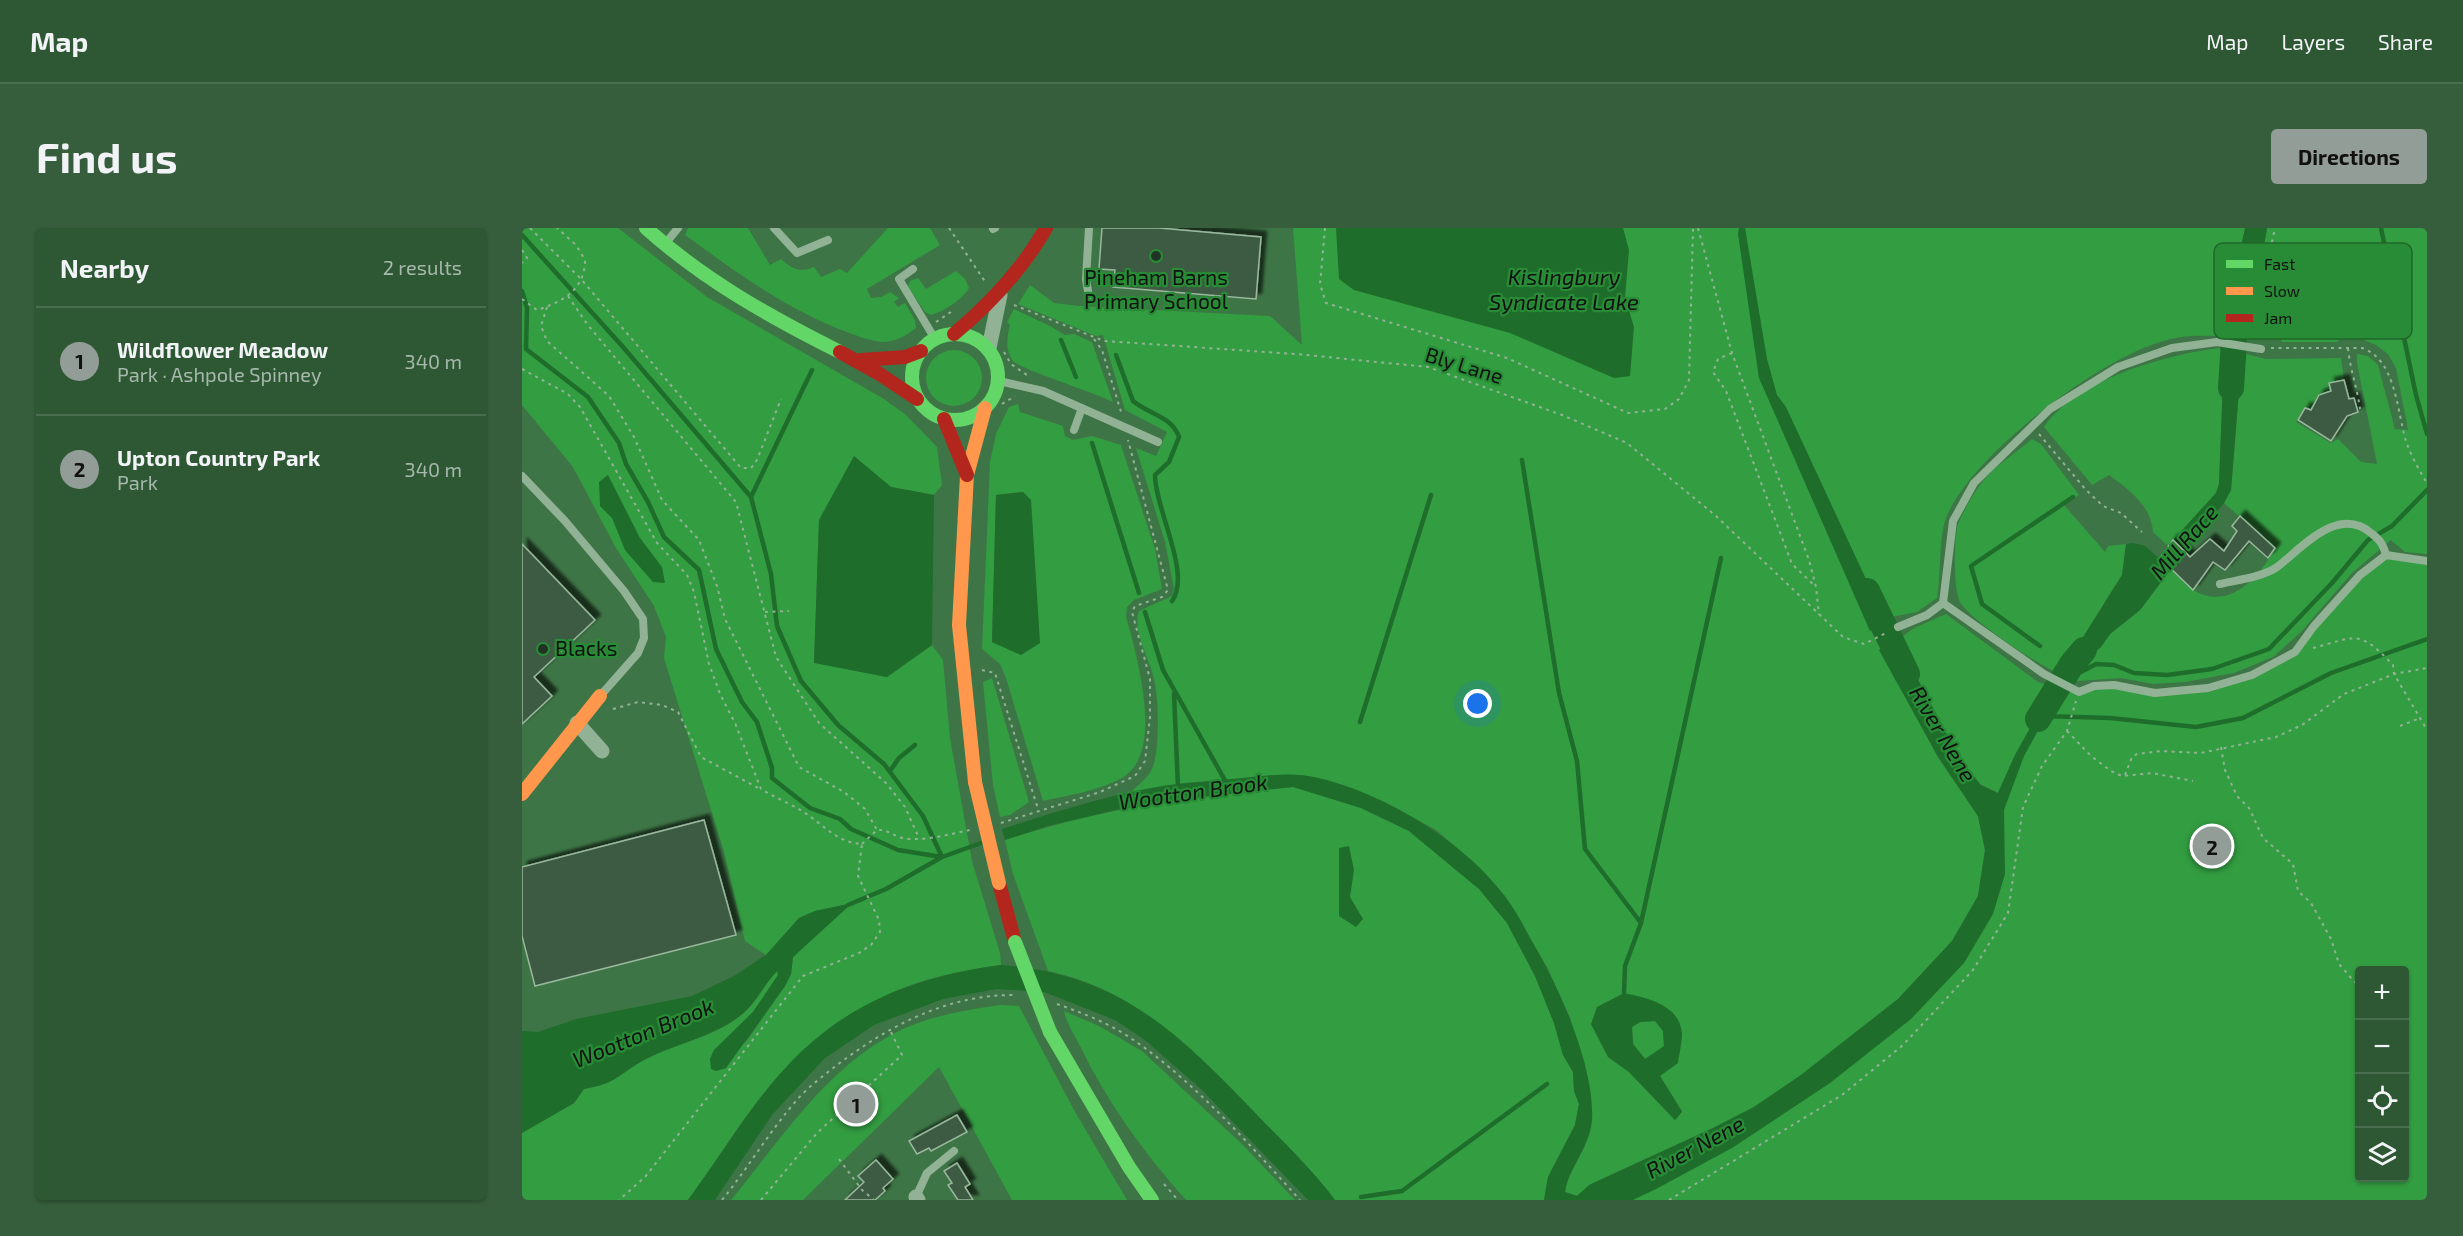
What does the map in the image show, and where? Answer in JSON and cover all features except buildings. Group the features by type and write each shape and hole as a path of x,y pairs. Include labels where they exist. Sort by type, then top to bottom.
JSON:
{"street":[{"path":"646,228 664,245 757,309 861,360 917,399 925,408 944,419 959,420 992,409"},
{"path":"954,334 1000,295 1032,255 1046,228"},
{"path":"1000,295 994,358 999,381 992,409 967,475 958,625 975,782 1015,942 1050,1032 1129,1167 1152,1200"},
{"path":"917,399 912,370 932,333 972,338 995,348"},
{"path":"861,360 905,357 921,351"},
{"path":"944,419 967,475"},
{"path":"522,794 596,701"},
{"path":"577,723 602,751"},
{"path":"1129,1167 1158,1200"}],"lane":[{"path":"664,245 678,228"},
{"path":"774,228 797,253 828,240"},
{"path":"1089,228 1086,279 1089,297"},
{"path":"913,269 898,279 932,333"},
{"path":"1898,627 1927,615 1943,603 1953,521 1974,483 2050,409 2118,367 2172,348 2217,342 2261,349"},
{"path":"999,381 1024,385 1124,425 1158,442"},
{"path":"1074,430 1082,408"},
{"path":"522,476 572,530 644,619 644,638 638,653 596,701"},
{"path":"2220,584 2277,567 2300,547 2340,523 2363,525 2382,540 2386,555"},
{"path":"1943,603 2044,674 2079,692 2094,686 2114,685 2155,693 2208,688 2252,675 2295,652 2314,626 2360,575 2386,555 2427,561"},
{"path":"915,1199 927,1173 954,1151"}],"path":[{"path":"530,228 581,279 741,468 751,468 757,460 781,399"},
{"path":"522,300 537,310 547,307 568,296 581,279 585,260 576,245 557,228"},
{"name":"Bly Lane","path":"949,228 975,270 1000,295 1014,305 1094,339 1296,354 1428,367 1562,415 1627,443 1716,516 1843,637 1864,644 1898,627"},
{"path":"1325,228 1320,284 1326,303 1507,358 1628,413 1665,409 1679,399 1689,380 1694,228"},
{"path":"1698,228 1732,353 1816,587 1819,615"},
{"path":"2272,243 2275,228"},
{"path":"522,250 527,258 522,263"},
{"path":"568,296 587,324 736,502 776,657 819,723 886,783 905,807 919,838"},
{"path":"547,307 542,326 547,341 609,396 634,437 662,500 699,540 717,586 725,619 799,767 844,792 865,809 877,830"},
{"path":"932,333 957,307"},
{"path":"962,671 978,669 995,673 1038,809 1100,792 1135,776 1145,762 1150,717 1150,679 1132,612 1135,606 1162,597 1168,590 1102,350 1094,339"},
{"path":"2262,339 2261,349 2348,348 2375,352 2389,374 2407,444 2427,483"},
{"path":"992,409 1004,400 1019,394 1027,375 1011,364 995,348"},
{"path":"2348,348 2350,370 2358,390 2360,409"},
{"path":"1732,353 1718,359 1713,372 1726,391 1791,564 1816,587"},
{"path":"522,369 568,394 580,407 657,543 687,575 694,592 716,684 740,734 760,789"},
{"path":"2033,428 2086,490 2103,506 2121,513 2142,532"},
{"path":"765,612 789,611"},
{"path":"2295,652 2350,636 2363,640 2393,665 2394,674 2427,730"},
{"path":"2125,775 2132,757 2137,754 2161,752 2190,754 2246,744 2292,731 2344,694 2394,674 2427,669"},
{"path":"1669,1200 1842,1095 1903,1045 1965,979 2008,913 2023,807 2042,766 2067,731 2079,692"},
{"path":"596,701 610,710 638,702 662,705 678,712 700,757 802,812 838,838 848,843 862,844"},
{"path":"2400,726 2420,718"},
{"path":"2067,731 2111,771 2125,775 2152,773 2193,782"},
{"path":"2221,747 2224,770 2237,796 2249,808 2264,838 2293,864 2298,891 2311,903 2331,939 2339,964 2355,982"},
{"path":"619,1200 645,1177 802,976 859,953 871,945 880,932 879,920 858,876 862,844 877,830 886,829 903,838 940,835"},
{"path":"722,1200 796,1100 862,1046 890,1030 955,1001 994,995 1019,995"},
{"path":"1050,1001 1103,1023 1131,1038 1162,1062 1254,1150 1300,1200"},
{"path":"761,1200 817,1133 902,1055 890,1030"},
{"path":"839,1159 862,1190 874,1200"}],"shaded area":[{"path":"522,228 618,228 707,297 884,399 905,414 937,447 942,485 934,495 891,487 854,457 819,520 814,662 887,677 932,645 943,660 950,738 972,861 1000,953 1001,965 947,975 901,989 858,1011 837,1026 792,1062 767,1089 688,1200 522,1200 522,1133 574,1103 584,1089 612,1081 658,1053 710,1033 735,1020 746,1011 777,971 778,975 753,1012 714,1051 710,1059 746,1042 785,986 791,974 793,957 851,904 815,911 799,918 766,955 745,941 724,852 664,658 666,637 654,606 616,548 573,467 522,405"},
{"path":"688,228 748,228 770,265 781,259 796,269 804,270 814,267 821,277 840,269 847,273 888,228 930,228 940,245 867,289 871,298 881,297 890,292 899,298 894,302 898,307 905,303 915,320 916,328 908,334 896,340 882,342 860,337 825,323 783,301 685,235"},
{"path":"1293,228 2245,228 2242,243 2214,243 2214,336 2171,339 2131,354 2100,370 2068,391 2005,442 1979,469 1958,496 1945,521 1937,598 1917,612 1891,617 1871,631 1938,757 1978,816 1985,850 1978,896 1952,941 1898,999 1801,1075 1754,1107 1589,1185 1577,1196 1565,1192 1567,1181 1585,1146 1571,1020 1548,969 1506,897 1479,867 1436,830 1392,806 1314,777 1284,775 1184,783 1130,793 1152,769 1157,738 1156,688 1137,619 1139,611 1172,596 1174,589 1165,542 1136,448 1156,456 1167,432 1125,410 1103,335 1096,336 1018,304 1030,285 1054,303 1270,316 1302,345","holes":["1624,993 1682,1032 1660,1076 1682,1111 1675,1120 1629,1072 1608,1057"]},
{"path":"2267,228 2427,228 2427,554 2405,552 2391,540 2352,573 2301,632 2273,657 2234,673 2185,682 2153,684 2121,678 2078,681 2069,678 2082,662 2101,647 2110,634 2140,610 2171,569 2192,589 2205,595 2218,597 2230,594 2252,580 2275,548 2224,503 2231,490 2242,353 2266,359 2341,358 2344,380 2329,383 2331,391 2311,410 2305,408 2296,422 2331,443 2338,439 2361,462 2377,464 2357,363 2357,354 2368,356 2378,365 2395,429 2408,430 2396,368 2388,354 2376,345 2362,339 2412,339 2412,243 2264,243"},
{"path":"956,271 965,279 969,288 966,292 941,311 931,315 925,312 908,287 910,281 918,278 926,289"},
{"path":"1014,309 1065,335 1074,334 1092,342 1113,402 1029,370 1013,361 1008,348 1010,325 1007,322"},
{"path":"2280,339 2340,339 2337,342 2282,342"},
{"path":"2219,348 2224,354 2219,484 2216,493 2169,547 2153,532 2148,514 2138,499 2109,475 2092,485 2044,427 2058,410 2077,396 2123,372 2197,351"},
{"path":"948,350 960,350 970,354 978,362 982,378 978,394 970,402 960,406 948,406 938,402 930,394 926,384 926,372 930,362 938,354"},
{"path":"1018,404 1020,412 1063,426 1065,436 1073,440 1092,436 1121,445 1155,549 1162,589 1134,600 1127,607 1126,616 1136,654 1144,702 1143,747 1135,765 1122,778 1103,786 1043,801 1006,678 1000,664 982,649 990,462 996,434 1009,407","holes":["1023,492 1021,655 992,642 996,495"]},
{"path":"2032,439 2041,444 2079,495 2064,505 2105,552 2108,546 2126,544 2122,575 2060,674 2022,652 1977,620 1960,602 1956,587 1957,531 1966,507 1988,475"},
{"path":"2386,555 2427,561 2427,1200 1590,1200 1721,1138 1911,1002 1995,881 1999,810 2018,754 2060,682 2079,692 2094,686 2155,693 2208,688 2252,675 2295,652 2314,626"},
{"path":"1946,614 2038,682 2053,687 2015,755 1998,793 1981,785 1961,761 1897,640 1914,628"},
{"path":"992,678 1029,802 1010,815 1000,817 993,785 983,682"},
{"path":"1294,787 1361,808 1409,831 1479,889 1507,923 1535,976 1554,1023 1563,1055 1573,1072 1574,1091 1579,1104 1575,1125 1548,1177 1544,1200 1335,1200 1309,1168 1238,1095 1191,1049 1165,1028 1139,1009 1111,993 1080,980 1048,971 1013,874 1005,840 1040,829 1148,804"},
{"path":"1000,1005 1019,1006 1074,1110 1127,1200 1012,1200 939,1067 803,1200 731,1200 812,1100 835,1076 860,1056 886,1038 915,1024 968,1010"},
{"path":"1064,1011 1099,1026 1142,1051 1243,1145 1295,1200 1186,1200 1155,1164 1101,1086 1068,1024"},
{"path":"1655,1021 1663,1031 1664,1047 1645,1059 1633,1044 1632,1027 1640,1022"}],"water":[{"name":"Kislingbury Syndicate Lake","path":"1336,228 1623,228 1629,250 1625,297 1634,327 1630,376 1614,378 1510,333 1354,290 1339,279"},
{"path":"1739,228 1745,228 1767,359 1777,395 1786,407 1872,592 1881,609 1891,617 1870,631 1759,378"},
{"path":"2245,228 2267,228 2264,243 2242,243"},
{"path":"2242,353 2231,490 2224,503 2183,550 2173,540 2216,493 2219,484 2224,354"},
{"path":"854,456 891,487 934,495 932,645 887,677 814,663 819,520"},
{"path":"608,475 640,538 662,567 665,583 653,582 625,550 612,518 600,506 599,482"},
{"path":"1023,492 1031,500 1040,643 1021,655 992,642 996,495"},
{"path":"2126,544 2145,546 2171,569 2140,610 2110,634 2101,647 2082,662 2069,678 2060,674 2122,575"},
{"path":"1897,640 1961,761 1981,785 1998,793 2015,755 2053,687 2060,691 2024,756 2004,810 2005,874 1993,914 1964,963 1911,1019 1830,1083 1732,1148 1633,1200 1544,1200 1548,1177 1575,1125 1579,1104 1574,1091 1573,1072 1563,1055 1554,1023 1535,976 1507,923 1479,889 1409,831 1361,808 1293,787 1142,804 1048,826 1005,840 1002,829 1092,802 1146,789 1283,774 1304,775 1340,784 1367,794 1420,822 1469,857 1506,898 1544,963 1565,1006 1582,1053 1591,1099 1592,1120 1588,1139 1565,1192 1577,1196 1589,1185 1754,1107 1801,1075 1898,999 1952,941 1978,896 1985,850 1978,816 1938,757 1879,650"},
{"path":"1349,846 1354,870 1350,897 1363,919 1356,927 1339,916 1339,848"},
{"path":"852,903 793,957 791,974 785,986 726,1068 716,1071 711,1069 710,1059 714,1050 753,1012 778,975 777,971 747,1010 731,1022 646,1059 612,1081 584,1089 574,1103 522,1133 522,1031 538,1032 576,1019 692,996 734,976 766,955 799,918 815,911"},
{"path":"1001,965 1043,971 1081,981 1114,995 1144,1013 1201,1058 1307,1167 1335,1200 1308,1200 1202,1090 1145,1040 1115,1020 1044,992 997,989 943,999 874,1025 825,1058 772,1115 715,1200 688,1200 744,1120 780,1074 803,1050 827,1030 853,1012 908,987 938,977"},
{"path":"1624,993 1660,1004 1675,1016 1682,1034 1678,1063 1660,1076 1682,1112 1675,1120 1629,1072 1608,1057 1591,1024 1597,1007","holes":["1655,1021 1663,1031 1664,1046 1645,1059 1633,1044 1632,1027 1640,1022"]}],"waterway":[{"path":"2381,228 2384,243"},
{"path":"522,235 623,347 751,497"},
{"path":"522,291 527,308 526,349 588,397 619,443 626,464 648,502 664,537 699,570 716,649 742,702 757,722 772,768 772,778 810,808 840,819 851,829 898,850 942,857"},
{"name":"Mill Race","path":"2231,388 2234,339"},
{"path":"2404,339 2427,434"},
{"path":"1061,340 1076,377"},
{"path":"1116,355 1133,401 1171,424 1179,437 1169,462 1155,475 1160,505 1178,575 1177,589 1172,601"},
{"path":"812,370 751,497 771,574 777,626 801,681 838,725 884,764 923,816 942,857"},
{"path":"1092,443 1139,593"},
{"path":"1522,460 1559,693 1577,761 1585,849 1641,923"},
{"path":"2070,668 2081,672 2096,664 2114,665 2134,673 2167,675 2212,669 2269,649 2332,583 2368,540 2392,526 2427,490"},
{"path":"1360,722 1431,495"},
{"path":"2040,646 1982,604 1971,566 2073,497"},
{"path":"1624,993 1625,966 1641,923 1721,558"},
{"name":"River Nene","path":"1867,591 1907,674"},
{"path":"1145,612 1163,670 1227,784"},
{"path":"2043,716 2110,718 2196,727 2243,718 2331,673 2427,639"},
{"name":"Mill Race","path":"2038,719 2072,664 2084,650"},
{"path":"1174,694 1178,787"},
{"path":"890,771 899,758 915,745"},
{"name":"Wootton Brook","path":"848,905 886,889 942,857 984,842"},
{"path":"1361,1197 1402,1191 1547,1084"}],"traffic: fast":[{"path":"646,228 714,281 788,325 840,352"},
{"path":"955,334 972,337 991,353 995,360 998,377 995,394 979,413 972,417 955,420 938,417 919,401 915,394 912,377 915,360 931,341 938,337 955,334"},
{"path":"1015,942 1050,1032"},
{"path":"1050,1032 1129,1167 1152,1200"}],"traffic: slow":[{"path":"975,782 959,625 967,475 985,408"},
{"path":"522,794 600,696"},
{"path":"975,782 999,883"}],"traffic: jam":[{"path":"954,334 1005,285 1027,258 1046,228"},
{"path":"861,360 905,357 921,351"},
{"path":"840,352 878,373 917,399"},
{"path":"944,419 967,475"},
{"path":"999,883 1015,942"}],"place":[{"name":"Pineham Barns Primary School","path":"1156,256"},
{"name":"Blacks","path":"543,649"},
{"name":"Upton Country Park","path":"2212,846"},
{"name":"Wildflower Meadow","path":"856,1104"}]}
